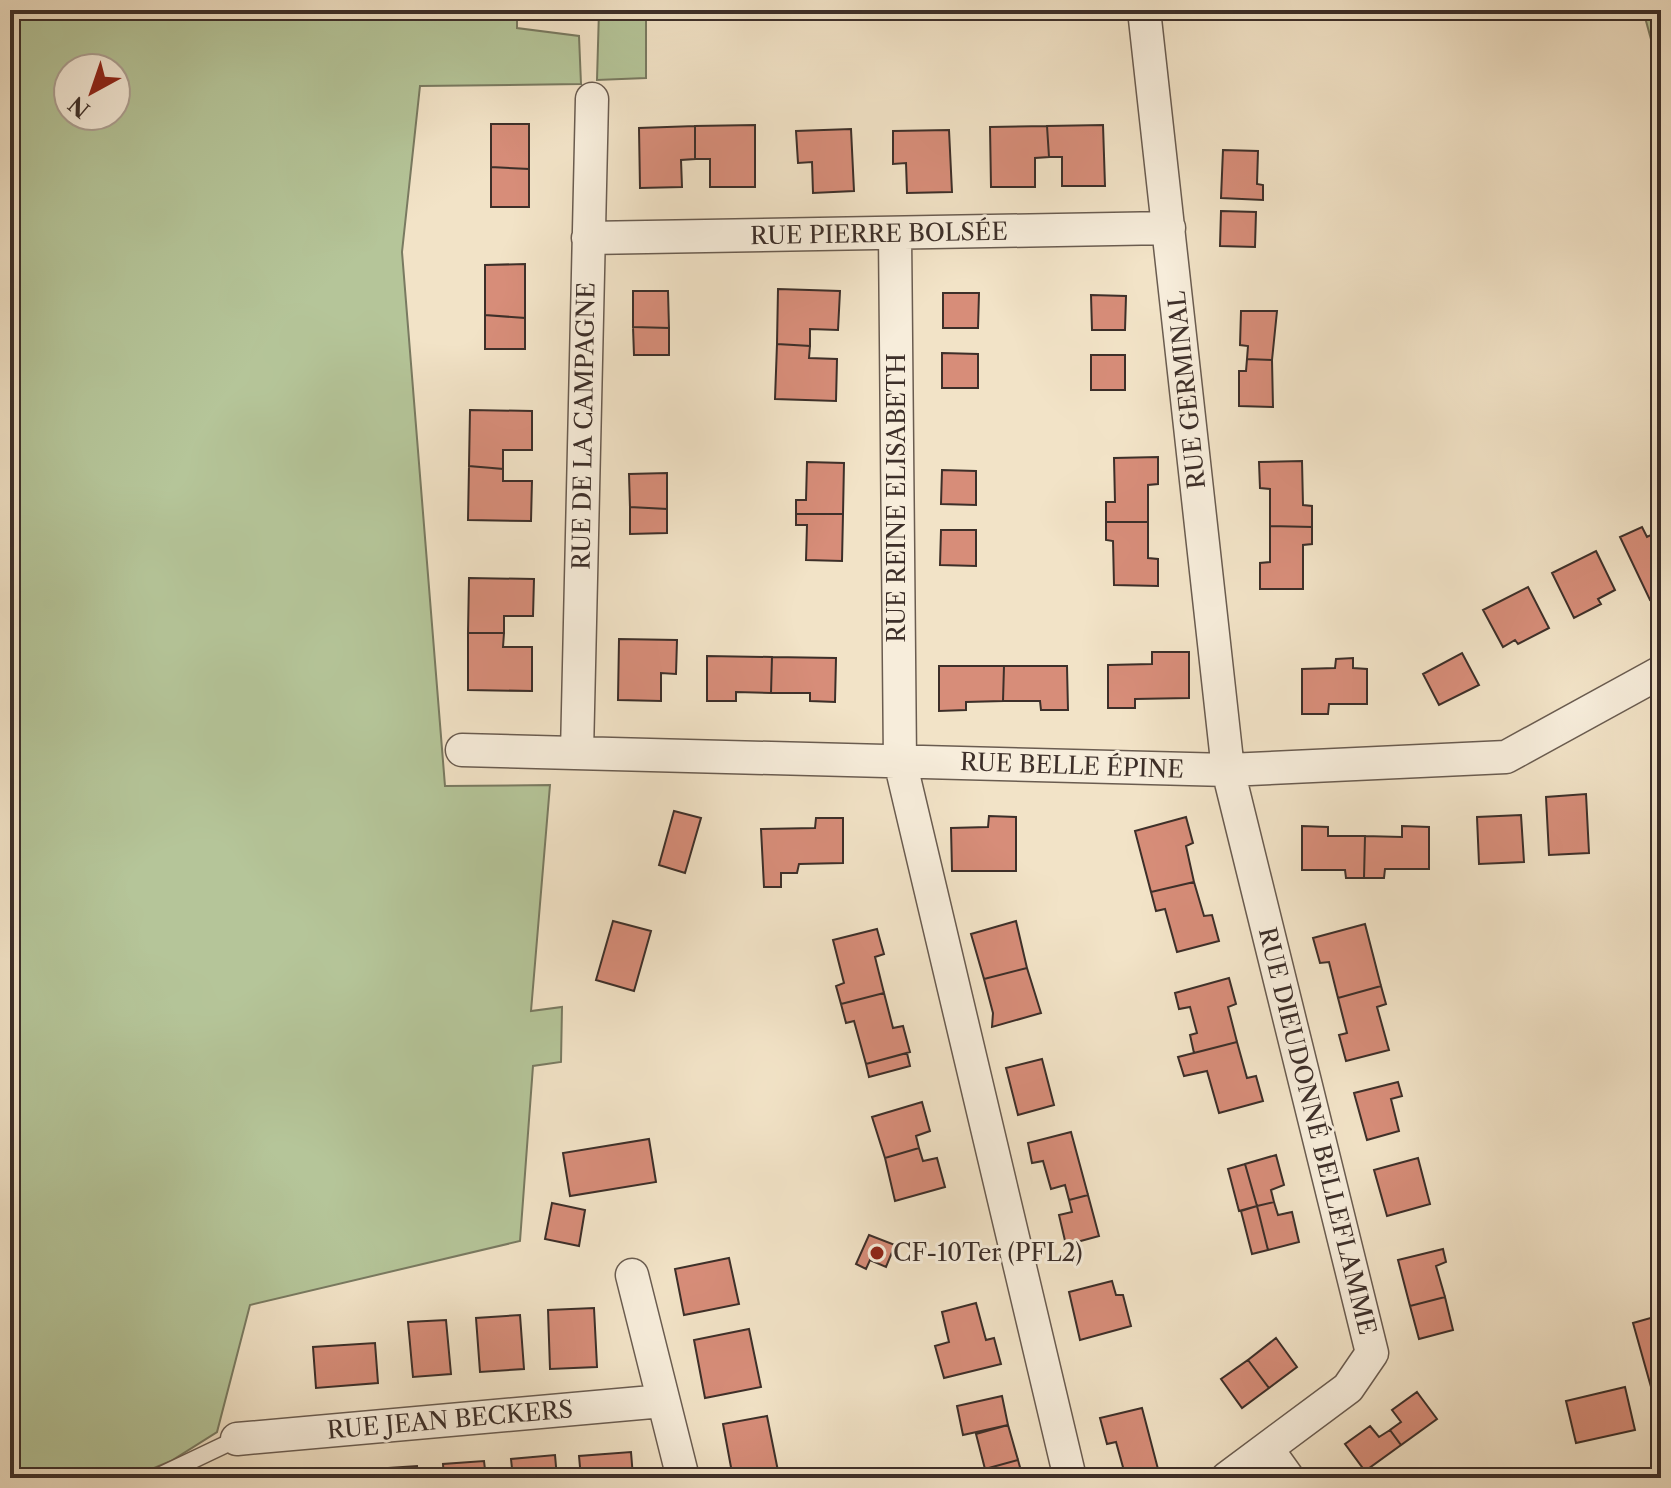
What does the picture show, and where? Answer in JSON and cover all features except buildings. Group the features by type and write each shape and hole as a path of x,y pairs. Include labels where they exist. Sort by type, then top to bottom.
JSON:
{"street":[{"name":"RUE GERMINAL","path":"1144,10 1228,770"},
{"name":"RUE DE LA CAMPAGNE","path":"577,753 592,99"},
{"name":"RUE PIERRE BOLSÉE","path":"588,238 1169,228"},
{"name":"RUE REINE ELISABETH","path":"895,234 900,761"},
{"name":"RUE BELLE ÉPINE","path":"462,750 1228,770 1506,757 1661,672"},
{"path":"900,761 1070,1478"},
{"name":"RUE DIEUDONNÉ BELLEFLAMME","path":"1227,1478 1348,1388 1372,1353 1228,770"},
{"path":"632,1275 683,1478"},
{"name":"RUE JEAN BECKERS","path":"237,1439 663,1401"},
{"path":"1268,1450 1288,1478"}],"lane":[{"path":"155,1478 237,1439"}],"shaded area":[{"path":"10,10 517,10 517,28 579,36 581,84 420,86 402,252 445,786 550,785 531,1011 562,1007 561,1062 533,1066 520,1241 250,1305 217,1432 171,1461 130,1478 45,1473 10,1478"},
{"path":"530,10 566,10 564,19 531,17"},
{"path":"599,10 646,10 646,78 597,80"},
{"path":"1643,10 1661,10 1661,76"}],"place":[{"name":"CF-10Ter (PFL2)","path":"877,1253"}]}
